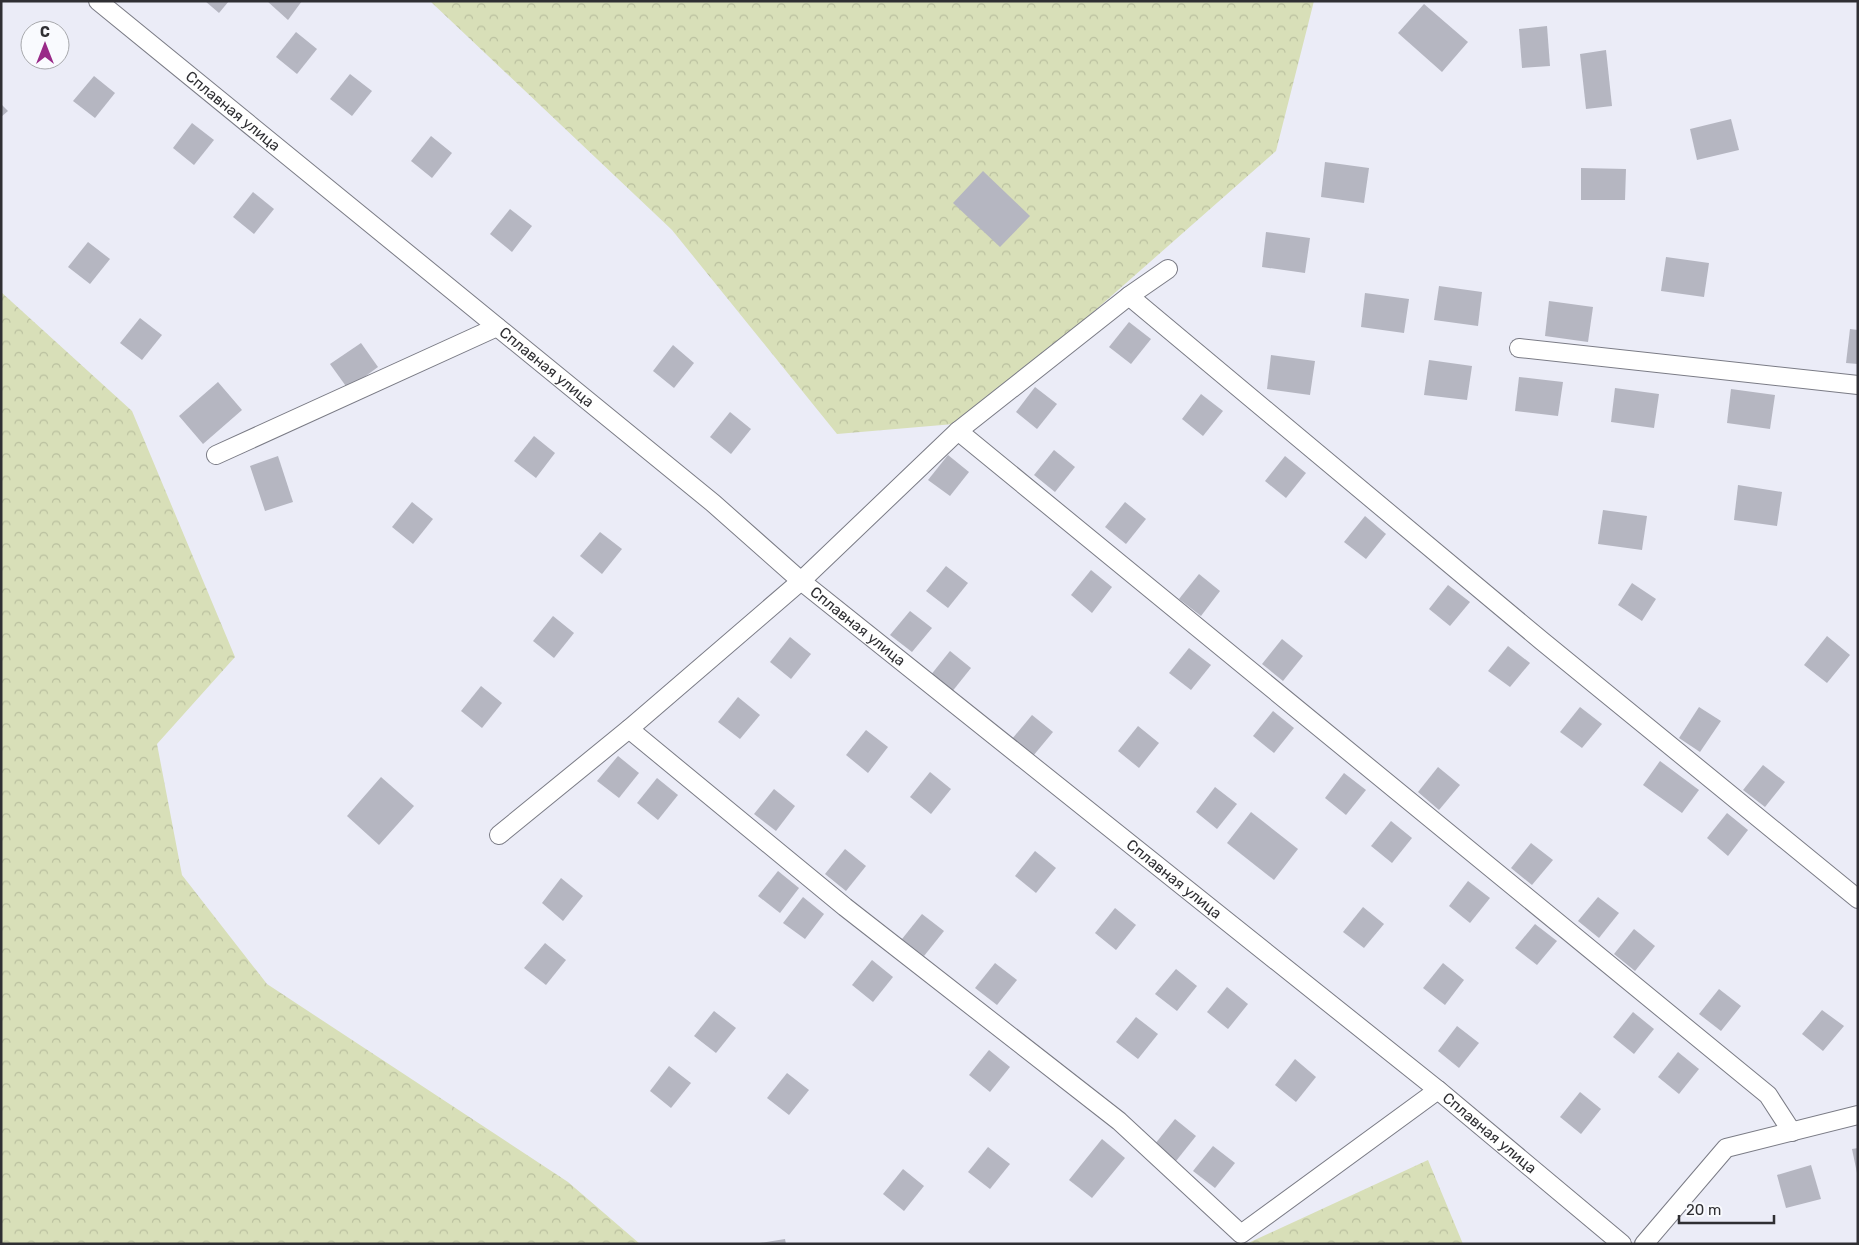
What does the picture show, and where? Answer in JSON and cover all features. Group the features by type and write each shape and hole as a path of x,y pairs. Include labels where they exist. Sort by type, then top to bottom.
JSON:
{"lane":[{"name":"Сплавная улица","path":"98,1 713,503 801,581 1438,1090 1622,1244"},
{"path":"499,835 629,729 801,581 958,431 1129,296 1168,269"},
{"path":"1129,296 1542,641 1858,899"},
{"path":"216,455 497,327"},
{"path":"1519,348 1858,385"},
{"path":"958,431 1768,1095 1792,1132"},
{"path":"629,729 845,907 1119,1122 1241,1234 1438,1090"},
{"path":"1644,1244 1726,1148 1858,1115"}],"green space":[{"path":"430,1 1314,1 1276,151 958,431 954,424 837,434 672,230"},
{"path":"1,292 132,411 235,657 157,744 182,875 267,984 568,1182 640,1244 1,1244"},
{"path":"1428,1160 1463,1244 1246,1244"}],"building":[{"path":"205,1 229,1 219,13"},
{"path":"267,1 302,1 288,20"},
{"path":"1424,4 1468,42 1442,72 1398,33"},
{"path":"1547,26 1550,66 1522,68 1519,29"},
{"path":"296,32 317,49 297,74 276,57"},
{"path":"1606,50 1612,106 1586,109 1580,54"},
{"path":"350,74 372,91 352,116 330,99"},
{"path":"94,76 115,93 95,118 73,101"},
{"path":"1,104 8,111 1,117"},
{"path":"1731,119 1739,150 1697,160 1690,129"},
{"path":"192,123 214,140 194,165 173,148"},
{"path":"431,136 452,153 432,178 411,161"},
{"path":"1325,162 1369,168 1364,203 1321,197"},
{"path":"1581,168 1626,169 1625,200 1581,200"},
{"path":"983,171 1030,216 1000,247 953,203"},
{"path":"253,192 274,209 254,234 233,217"},
{"path":"510,209 532,226 512,252 490,234"},
{"path":"1266,232 1310,238 1305,273 1262,267"},
{"path":"88,242 110,259 90,284 68,267"},
{"path":"1666,257 1709,263 1704,297 1661,291"},
{"path":"1439,286 1482,292 1478,326 1434,320"},
{"path":"1365,293 1409,299 1404,333 1361,327"},
{"path":"1549,301 1593,307 1588,342 1545,336"},
{"path":"140,318 162,335 142,360 120,343"},
{"path":"1129,322 1151,339 1131,364 1109,347"},
{"path":"1850,329 1858,330 1858,364 1846,363"},
{"path":"361,343 378,367 348,389 330,364"},
{"path":"673,345 694,363 674,388 653,371"},
{"path":"1271,355 1315,361 1310,395 1267,389"},
{"path":"1429,360 1472,366 1467,400 1424,395"},
{"path":"1519,377 1563,382 1558,416 1515,411"},
{"path":"218,382 242,410 203,444 179,416"},
{"path":"1035,387 1057,404 1037,429 1016,412"},
{"path":"1615,388 1659,394 1654,428 1611,422"},
{"path":"1731,389 1775,395 1770,429 1727,423"},
{"path":"1201,394 1223,411 1203,436 1182,419"},
{"path":"730,412 751,429 731,454 710,437"},
{"path":"534,436 555,453 536,478 514,461"},
{"path":"1054,450 1075,467 1055,492 1034,475"},
{"path":"948,455 969,472 950,496 928,480"},
{"path":"278,456 293,502 265,511 250,466"},
{"path":"1285,456 1306,473 1286,498 1265,481"},
{"path":"1738,485 1782,492 1777,526 1734,520"},
{"path":"412,502 433,519 413,544 392,527"},
{"path":"1125,502 1146,519 1126,544 1105,527"},
{"path":"1603,510 1647,516 1642,550 1598,544"},
{"path":"1365,516 1386,534 1366,559 1344,542"},
{"path":"600,532 622,549 602,574 580,556"},
{"path":"946,566 968,583 948,608 926,591"},
{"path":"1091,570 1112,587 1092,613 1071,595"},
{"path":"1199,574 1220,591 1201,616 1179,599"},
{"path":"1632,583 1656,599 1642,621 1618,605"},
{"path":"1448,585 1470,602 1450,626 1429,609"},
{"path":"910,611 932,628 912,652 890,635"},
{"path":"553,616 574,633 554,658 533,641"},
{"path":"1827,636 1850,655 1827,683 1804,665"},
{"path":"790,637 811,654 791,679 770,662"},
{"path":"1282,639 1303,656 1283,681 1262,664"},
{"path":"1508,646 1530,663 1510,687 1488,671"},
{"path":"1189,648 1211,665 1191,690 1169,673"},
{"path":"950,651 971,668 951,693 930,676"},
{"path":"481,686 502,703 482,728 461,711"},
{"path":"738,697 760,715 740,739 718,722"},
{"path":"1580,707 1602,724 1582,748 1560,732"},
{"path":"1699,707 1721,721 1700,752 1679,738"},
{"path":"1273,711 1294,728 1274,753 1253,736"},
{"path":"1032,715 1053,732 1033,756 1012,739"},
{"path":"1138,726 1159,743 1139,768 1118,751"},
{"path":"866,730 888,747 868,773 846,755"},
{"path":"618,756 639,773 619,798 597,781"},
{"path":"1660,761 1699,790 1682,813 1643,785"},
{"path":"1763,765 1785,782 1765,807 1743,790"},
{"path":"1438,767 1460,785 1439,810 1418,792"},
{"path":"930,772 951,789 931,814 910,797"},
{"path":"1344,773 1366,790 1346,815 1325,798"},
{"path":"381,777 414,806 379,845 347,816"},
{"path":"657,778 678,795 658,820 637,803"},
{"path":"1215,787 1237,804 1217,829 1196,812"},
{"path":"774,789 795,806 776,831 754,814"},
{"path":"1251,812 1298,849 1274,880 1227,843"},
{"path":"1727,813 1748,830 1728,856 1707,838"},
{"path":"1391,821 1412,838 1392,863 1371,846"},
{"path":"1531,843 1553,860 1532,885 1511,868"},
{"path":"845,849 866,866 846,891 825,874"},
{"path":"1035,851 1056,868 1036,893 1015,876"},
{"path":"778,871 799,888 780,913 758,896"},
{"path":"561,878 583,896 563,921 542,903"},
{"path":"1468,881 1490,898 1470,923 1449,906"},
{"path":"803,897 824,914 805,939 783,923"},
{"path":"1598,897 1619,913 1599,938 1578,921"},
{"path":"1363,907 1384,924 1364,948 1343,932"},
{"path":"1115,908 1136,925 1116,950 1095,933"},
{"path":"922,914 944,931 924,956 902,939"},
{"path":"1535,924 1557,941 1537,965 1515,948"},
{"path":"1634,929 1655,946 1635,971 1614,954"},
{"path":"545,943 566,960 546,985 524,968"},
{"path":"872,960 893,977 873,1002 852,985"},
{"path":"995,963 1017,980 997,1005 975,988"},
{"path":"1443,963 1464,980 1445,1005 1423,988"},
{"path":"1176,969 1197,986 1177,1011 1155,994"},
{"path":"1227,987 1248,1004 1228,1029 1207,1012"},
{"path":"1719,989 1741,1006 1721,1031 1699,1014"},
{"path":"1822,1010 1844,1026 1823,1051 1802,1034"},
{"path":"714,1011 736,1028 716,1053 694,1036"},
{"path":"1633,1012 1654,1029 1634,1054 1613,1037"},
{"path":"1136,1017 1158,1034 1138,1059 1116,1042"},
{"path":"1457,1026 1479,1043 1459,1068 1438,1051"},
{"path":"989,1050 1010,1067 990,1092 969,1075"},
{"path":"1678,1052 1699,1069 1679,1094 1658,1077"},
{"path":"1295,1059 1316,1077 1296,1102 1275,1085"},
{"path":"669,1066 691,1083 671,1108 650,1091"},
{"path":"787,1073 809,1090 789,1115 767,1098"},
{"path":"1580,1092 1601,1109 1581,1134 1560,1117"},
{"path":"1175,1119 1196,1136 1176,1161 1155,1144"},
{"path":"1102,1139 1125,1158 1092,1198 1069,1180"},
{"path":"1213,1146 1235,1163 1215,1188 1193,1171"},
{"path":"988,1147 1010,1164 990,1189 968,1172"},
{"path":"1858,1148 1858,1173 1857,1173 1852,1149"},
{"path":"1811,1165 1821,1199 1786,1208 1777,1175"},
{"path":"903,1169 924,1186 904,1211 883,1194"},
{"path":"785,1239 786,1244 760,1244 760,1243"}]}
